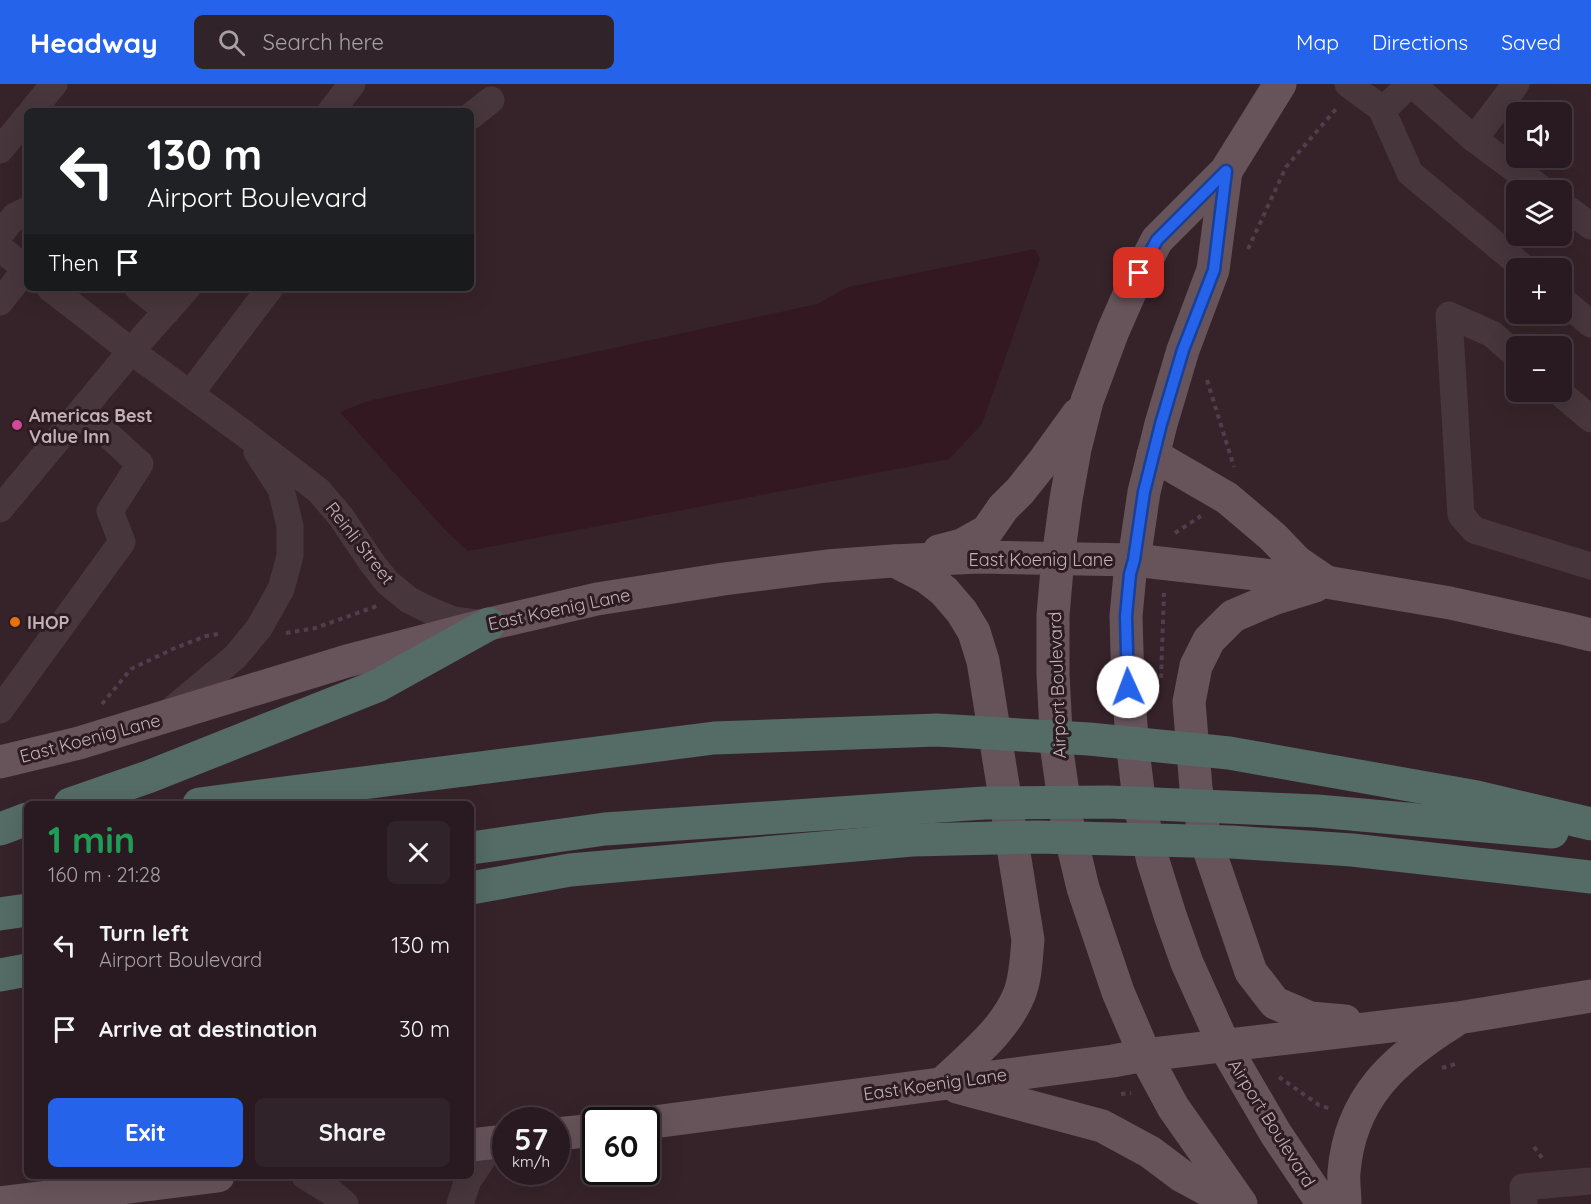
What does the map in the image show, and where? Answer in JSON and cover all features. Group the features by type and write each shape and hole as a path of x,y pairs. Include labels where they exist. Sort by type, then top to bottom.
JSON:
{"highway":[{"path":"79,801 148,777 377,686 489,624"},
{"path":"222,801 714,738 937,730 1089,739 1218,752 1477,797 1591,824"},
{"path":"474,887 570,870 908,825 984,803 1108,802 1317,812 1591,835"},
{"path":"0,829 24,820"},
{"path":"474,848 605,829 908,825 1048,837 1232,842 1352,850 1591,877"},
{"path":"0,829 24,826"},
{"path":"0,914 24,910"},
{"path":"0,975 24,971"}],"main road":[{"name":"Airport Boulevard","path":"1241,1204 1173,1107 1145,1055 1118,992 1096,929 1083,888 1067,821 1057,751 1053,615 1065,499 1075,449 1087,401 1126,300 1157,240 1226,171 1280,84"},
{"name":"Airport Boulevard","path":"1226,171 1214,270 1183,350 1161,424 1144,492 1130,574 1126,648 1132,739 1140,807 1153,861 1187,963 1224,1045 1276,1134 1323,1204"},
{"path":"893,561 962,545 987,531 1003,508 1044,461 1087,401"},
{"path":"1153,455 1227,498 1273,537 1296,561 1326,582"},
{"name":"East Koenig Lane","path":"0,762 79,743 347,661 489,624 597,599 713,580 827,566 979,557 1134,560 1326,582 1450,603 1591,635"},
{"path":"893,561 926,577 944,591 962,612 974,632 983,661 1028,940 1026,969 1019,994 1007,1017 990,1038 943,1083"},
{"path":"1326,582 1273,599 1233,616 1209,640 1196,666 1190,702 1196,788 1205,838 1251,972 1275,1003 1310,1018 1321,1019 1352,1021 1458,1018 1591,996"},
{"path":"1345,1204 1344,1174 1348,1146 1357,1116 1371,1093 1392,1067 1429,1036 1458,1018"},
{"name":"East Koenig Lane","path":"660,1121 1145,1055 1458,1018"},
{"path":"943,1083 1101,1126 1150,1152 1182,1176 1234,1204"},
{"path":"0,1203 194,1179"}],"street":[{"path":"34,108 54,84"},
{"path":"333,108 352,84"},
{"path":"1381,108 1386,107 1411,84 1474,139 1529,180"},
{"path":"1474,139 1516,84"},
{"path":"1349,85 1381,108 1410,173 1512,258"},
{"path":"0,150 24,121"},
{"path":"0,234 15,216 24,212"},
{"path":"1572,212 1591,226"},
{"path":"0,248 24,267"},
{"path":"0,302 24,273"},
{"name":"Reinli Street","path":"54,291 319,491 341,517 387,582 409,600 453,620 489,624"},
{"path":"142,291 167,311"},
{"path":"0,510 131,351 184,291"},
{"path":"190,394 268,291"},
{"path":"1572,308 1591,324"},
{"path":"1506,346 1492,334 1449,315 1461,515 1474,531 1591,567"},
{"path":"1571,402 1591,419"},
{"path":"0,710 122,542 110,511 140,464 82,411"},
{"name":"Reinli Street","path":"161,719 236,657 259,628 281,590 290,556 290,526 281,489 245,434"},
{"path":"474,1171 490,1142"},
{"path":"310,1179 332,1192 345,1204"},
{"path":"460,1204 469,1179"},
{"path":"1524,1204 1524,1187 1591,1181"}],"path":[{"path":"1243,258 1286,167 1335,110 1349,85"},
{"path":"1204,371 1236,472"},
{"path":"1170,536 1205,514"},
{"path":"281,633 315,628 383,604"},
{"path":"97,709 131,669 206,636 228,632"},
{"path":"1276,1075 1319,1105 1335,1110"}],"shaded area":[{"path":"1035,249 1040,259 982,424 949,459 468,551 447,532 340,412 368,401 817,304 848,287"}],"place":[{"name":"Americas Best Value Inn","path":"17,425"},
{"name":"IHOP","path":"15,622"}],"route":[{"path":"1128,687 1126,616 1130,574 1144,492 1183,350 1214,270 1226,171 1157,240 1139,273"}]}
